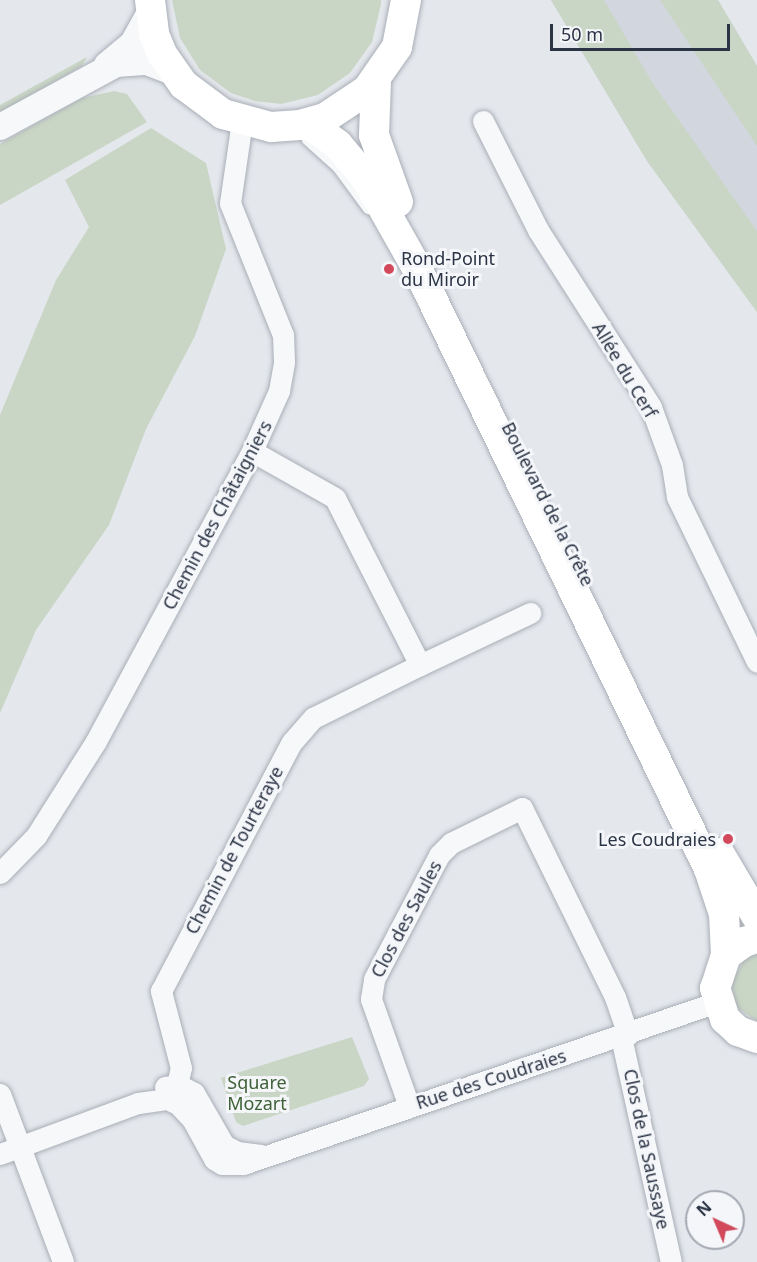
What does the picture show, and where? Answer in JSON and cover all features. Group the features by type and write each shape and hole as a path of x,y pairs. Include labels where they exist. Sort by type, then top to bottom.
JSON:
{"main road":[{"path":"150,6 154,34 173,72 209,106 242,122 298,124 347,106 376,81 397,47 406,0"},
{"name":"Boulevard de la Crête","path":"376,81 374,135 390,183 708,831 757,917"},
{"name":"Boulevard de la Crête","path":"298,124 338,145 366,178 418,270 709,869 724,914 726,956 716,978 717,1002"},
{"path":"726,956 744,942 757,938"},
{"path":"717,1002 734,1028 756,1038"}],"street":[{"path":"90,77 133,43 150,6"},
{"path":"0,128 90,77 126,61 147,62 173,72"},
{"name":"Allée du Cerf","path":"483,121 538,230 651,407 672,465 677,497 757,662"},
{"name":"Chemin des Châtaigniers","path":"0,873 41,828 96,741 252,451 279,391 285,346 230,203 242,122"},
{"path":"252,451 335,498 420,665"},
{"name":"Chemin de Tourteraye","path":"176,1093 181,1068 161,991 292,742 313,718 530,613"},
{"name":"Clos des Saules","path":"409,1106 371,999 374,979 440,855 451,843 522,808 615,996 625,1036"},
{"name":"Rue des Coudraies","path":"176,1093 195,1094 224,1145 237,1152 265,1155 625,1036 717,1002"},
{"name":"Clos de la Saussaye","path":"625,1036 671,1262"},
{"path":"10,1151 138,1103 160,1089 176,1093"},
{"path":"0,1094 10,1151 63,1262"}],"shaded area":[{"path":"551,0 718,0 757,66 757,312 647,161"}],"green space":[{"path":"172,0 381,0 381,4 372,42 350,73 318,95 281,104 255,101 231,93 200,70 180,38"},
{"path":"551,0 604,0 652,82 757,231 757,312 647,161"},
{"path":"660,0 718,0 757,66 757,146"},
{"path":"87,57 82,66 0,112 0,105"},
{"path":"114,91 127,94 147,122 0,205 0,144 82,98"},
{"path":"151,128 206,163 226,249 195,336 146,429 109,525 36,630 0,713 0,415 56,280 89,227 65,180"},
{"path":"757,954 757,1021 737,1008 731,983 744,960"},
{"name":"Square Mozart","path":"352,1037 369,1079 364,1086 243,1126 236,1122 221,1078"}],"place":[{"name":"Rond-Point du Miroir","path":"389,269"},
{"name":"Les Coudraies","path":"728,839"}]}
